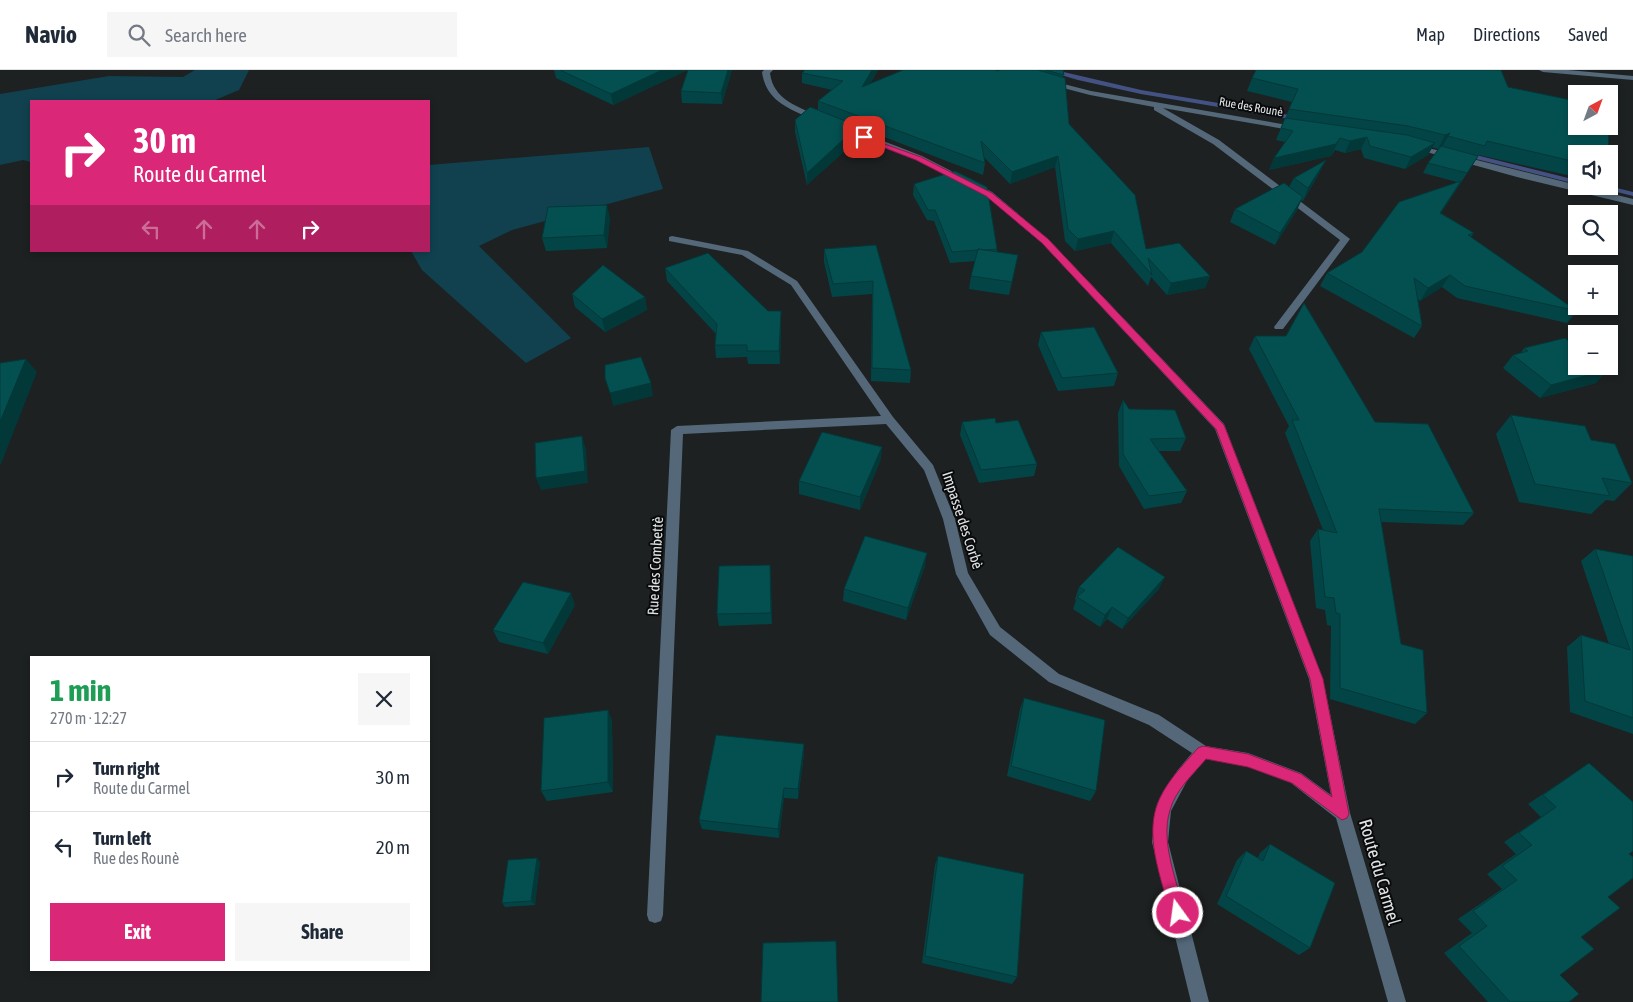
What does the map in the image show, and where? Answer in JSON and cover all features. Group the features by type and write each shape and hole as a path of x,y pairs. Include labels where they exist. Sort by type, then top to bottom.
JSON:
{"street":[{"path":"769,70 766,72 766,83 770,92 787,104 833,125 919,158 989,194 1045,241 1220,427 1316,679 1342,814"},
{"path":"1543,70 1633,78"},
{"name":"Rue des Rounè","path":"1046,80 1090,93 1304,130"},
{"path":"1148,103 1216,142 1345,239 1279,327"},
{"path":"1409,145 1520,175 1633,202"},
{"name":"Impasse des Corbè","path":"672,239 745,253 794,283 889,420 929,468 949,519 962,574 995,631 1054,678 1154,720 1203,752"},
{"name":"Rue des Combettè","path":"655,915 677,430 889,420"},
{"path":"1200,1002 1160,842 1163,808 1182,776 1203,752"},
{"name":"Route du Carmel","path":"1203,752 1248,760 1296,778 1342,814 1397,1002"}],"shaded area":[{"path":"195,70 249,70 239,90 215,100 30,100 30,162 23,160 0,165 0,94 109,76 183,77"},
{"path":"649,147 663,189 512,230 479,246 571,338 526,363 422,270 412,252 430,252 430,165"}],"building":[{"path":"560,70 662,70 611,94"},
{"path":"688,70 728,70 721,93 681,91"},
{"path":"805,70 872,70 862,87 903,70 1038,70 1065,78 1069,124 1135,195 1146,249 1179,243 1210,276 1171,283 1148,258 1152,275 1114,231 1078,239 1068,229 1058,156 1012,172 981,141 985,163 818,101 843,81 802,73"},
{"path":"1045,70 1063,70 1064,75"},
{"path":"1256,70 1501,70 1508,87 1568,99 1568,135 1609,135 1608,145 1568,145 1568,160 1487,141 1485,146 1448,136 1450,133 1445,135 1408,126 1289,109 1298,89 1252,78"},
{"path":"810,107 858,126 807,173 795,120"},
{"path":"1285,118 1407,135 1435,143 1411,157 1370,146 1367,137 1350,141 1340,138 1336,144 1274,158 1293,131 1281,128"},
{"path":"1441,146 1478,156 1467,173 1428,163"},
{"path":"1326,160 1308,188 1294,178"},
{"path":"955,171 987,187 997,249 952,252 935,210 928,210 914,184"},
{"path":"1461,181 1440,213 1474,233 1468,235 1568,305 1568,309 1465,286 1450,275 1428,288 1414,278 1422,326 1327,273 1362,252 1399,202"},
{"path":"1284,183 1303,197 1280,233 1235,209"},
{"path":"607,205 604,235 542,238 548,207"},
{"path":"876,245 911,370 872,368 873,281 833,284 824,249"},
{"path":"978,249 1018,255 1012,282 971,276"},
{"path":"708,253 768,311 781,311 779,351 747,351 747,345 715,345 717,324 665,268"},
{"path":"603,265 645,297 602,319 572,294"},
{"path":"1304,303 1375,422 1428,424 1474,513 1379,509 1401,644 1423,650 1427,713 1340,688 1340,614 1336,613 1334,598 1325,597 1318,529 1337,533 1292,420 1299,420 1255,336 1286,336"},
{"path":"1094,327 1118,373 1062,378 1041,332"},
{"path":"1565,338 1568,340 1568,375 1588,375 1551,385 1513,355 1528,351 1524,348"},
{"path":"641,357 651,383 610,393 605,378 605,365"},
{"path":"26,359 0,422 0,363"},
{"path":"1123,400 1129,409 1175,410 1186,438 1150,439 1187,491 1149,496 1123,454"},
{"path":"1511,415 1585,426 1591,440 1615,444 1632,483 1602,478 1610,496 1535,484"},
{"path":"995,418 996,423 1018,420 1037,464 981,470 962,422"},
{"path":"822,432 882,447 860,497 799,481"},
{"path":"582,436 585,471 536,478 535,443"},
{"path":"865,536 927,553 908,608 844,589"},
{"path":"1118,547 1165,577 1128,618 1112,607 1105,615 1077,597 1085,590 1079,587"},
{"path":"1595,549 1633,556 1633,718 1585,701 1581,635 1630,650"},
{"path":"770,565 771,613 717,614 719,566"},
{"path":"523,582 571,593 543,643 493,630"},
{"path":"1024,698 1105,720 1096,791 1011,766"},
{"path":"608,710 608,782 541,791 544,718"},
{"path":"716,735 804,744 798,789 784,788 778,829 699,820"},
{"path":"1589,763 1633,802 1633,851 1629,854 1633,857 1633,878 1608,897 1620,908 1581,937 1594,949 1560,975 1579,994 1569,1002 1510,1002 1459,946 1487,926 1473,911 1517,880 1502,866 1532,845 1519,833 1556,807 1543,795"},
{"path":"1270,844 1335,883 1310,948 1226,896 1246,851 1263,861"},
{"path":"938,856 1024,874 1017,977 925,956"},
{"path":"537,858 531,901 502,903 508,860"},
{"path":"836,941 838,1002 761,1002 763,943"}],"waterway":[{"path":"1047,70 1141,92 1301,119"},
{"path":"1463,153 1568,180"},
{"path":"1618,191 1633,194"}],"route":[{"path":"864,137 919,158 989,194 1045,241 1220,427 1316,679 1342,814 1296,778 1248,760 1203,752 1182,776 1163,808 1160,842 1178,913"}]}
